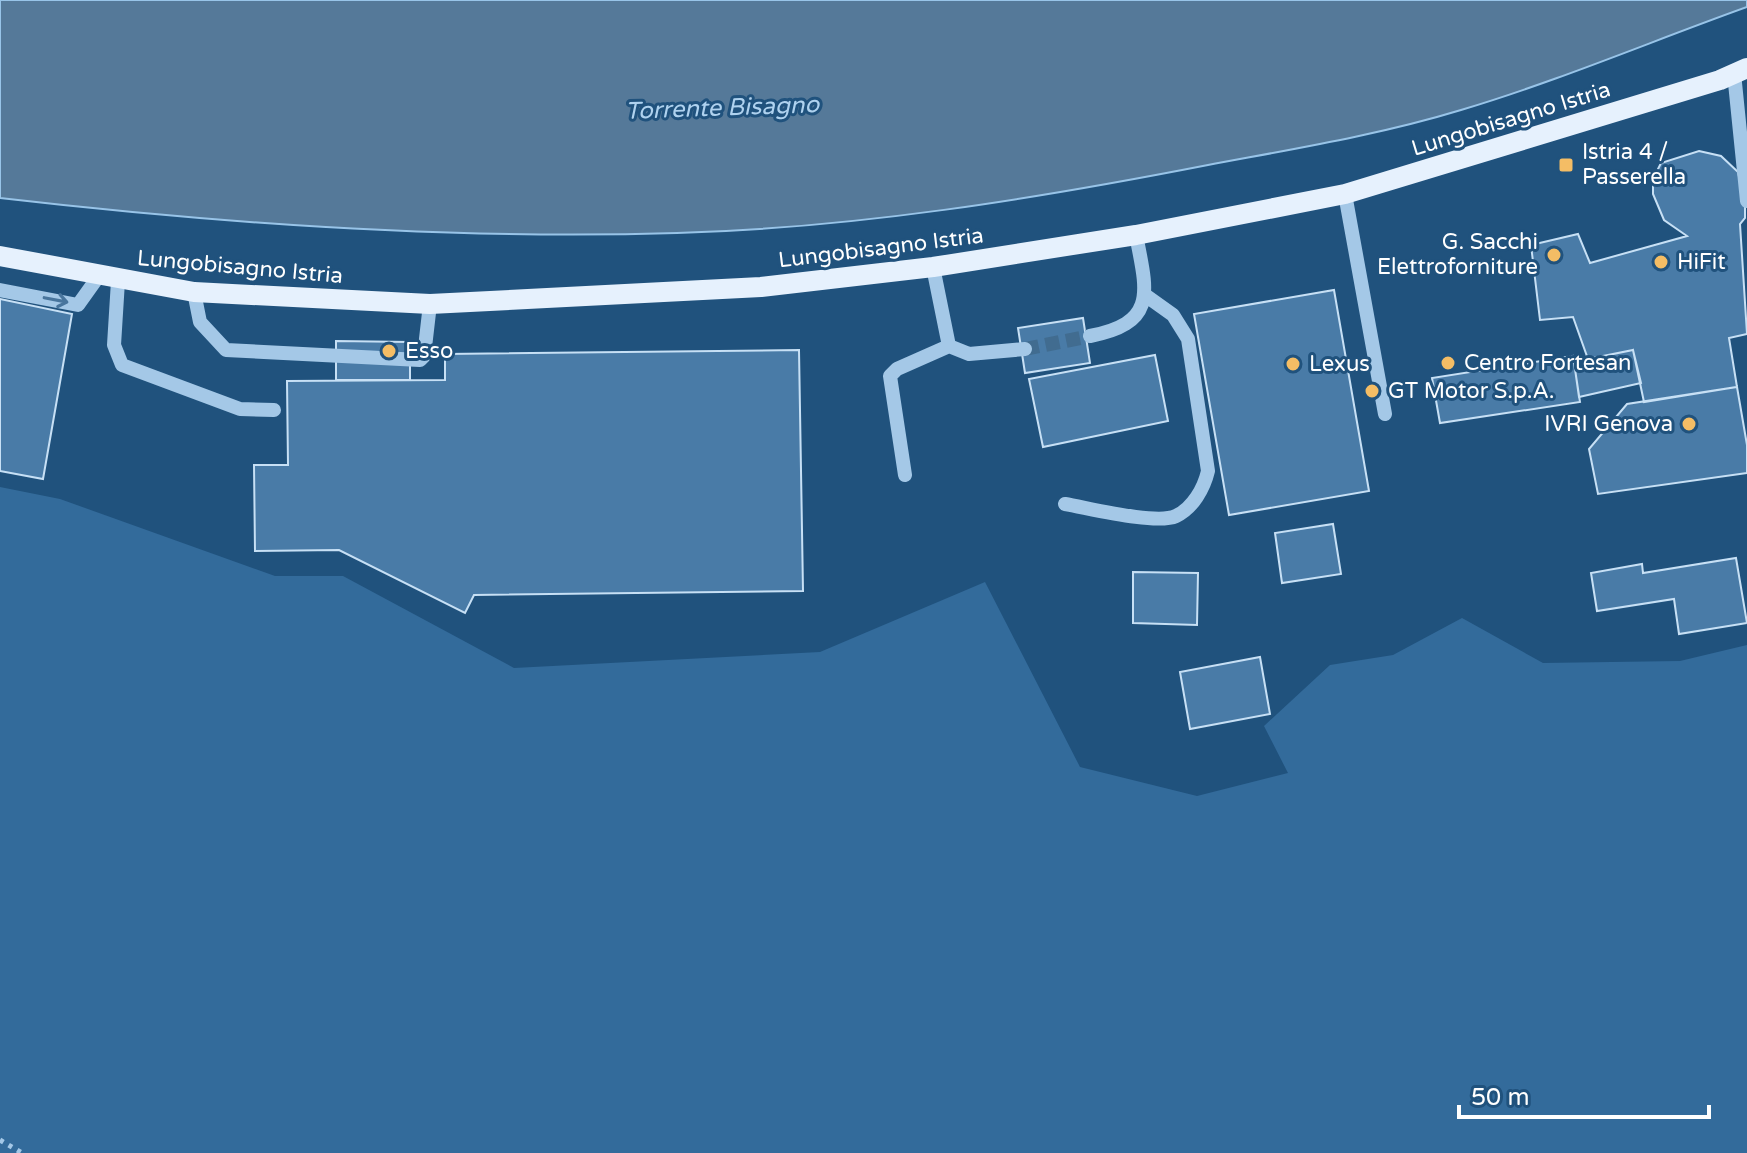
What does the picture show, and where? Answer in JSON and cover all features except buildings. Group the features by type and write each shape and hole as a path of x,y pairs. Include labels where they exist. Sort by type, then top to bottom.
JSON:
{"main road":[{"name":"Lungobisagno Istria","path":"0,256 108,279 194,292 430,304 761,287 933,267 1136,235 1345,194 1741,71"}],"lane":[{"path":"1741,71 1747,201"},
{"path":"1345,194 1385,414"},
{"path":"1090,336 1119,330 1138,312 1145,295 1136,235"},
{"path":"933,267 949,346"},
{"path":"0,290 78,305 108,279"},
{"path":"108,279 114,345 122,365 240,409 274,410"},
{"path":"194,292 200,322 226,350 323,356 420,360 424,356 430,304"},
{"path":"1065,504 1165,519 1189,507 1205,481 1208,471 1188,339 1173,315 1145,295"},
{"path":"905,475 890,376 897,369 949,346 969,354 1025,349"}],"path":[{"path":"0,1140 22,1153"}],"shaded area":[{"path":"0,487 60,499 275,576 343,576 514,668 820,652 985,582 1080,767 1197,796 1288,773 1264,726 1330,665 1393,655 1462,618 1543,663 1680,661 1747,645 1747,1153 0,1153"}],"water":[{"name":"Torrente Bisagno","path":"0,0 1747,0 1747,7 1497,99 1399,127 1304,147 944,210 744,230 592,235 338,228 0,198"}],"tunnel":[{"path":"1025,349 1090,336"}],"place":[{"name":"Istria 4 / Passerella","path":"1566,165"},
{"name":"G. Sacchi Elettroforniture","path":"1554,255"},
{"name":"HiFit","path":"1661,262"},
{"name":"Esso","path":"389,351"},
{"name":"Centro Fortesan","path":"1448,363"},
{"name":"Lexus","path":"1293,364"},
{"name":"GT Motor S.p.A.","path":"1372,391"},
{"name":"IVRI Genova","path":"1689,424"}]}
